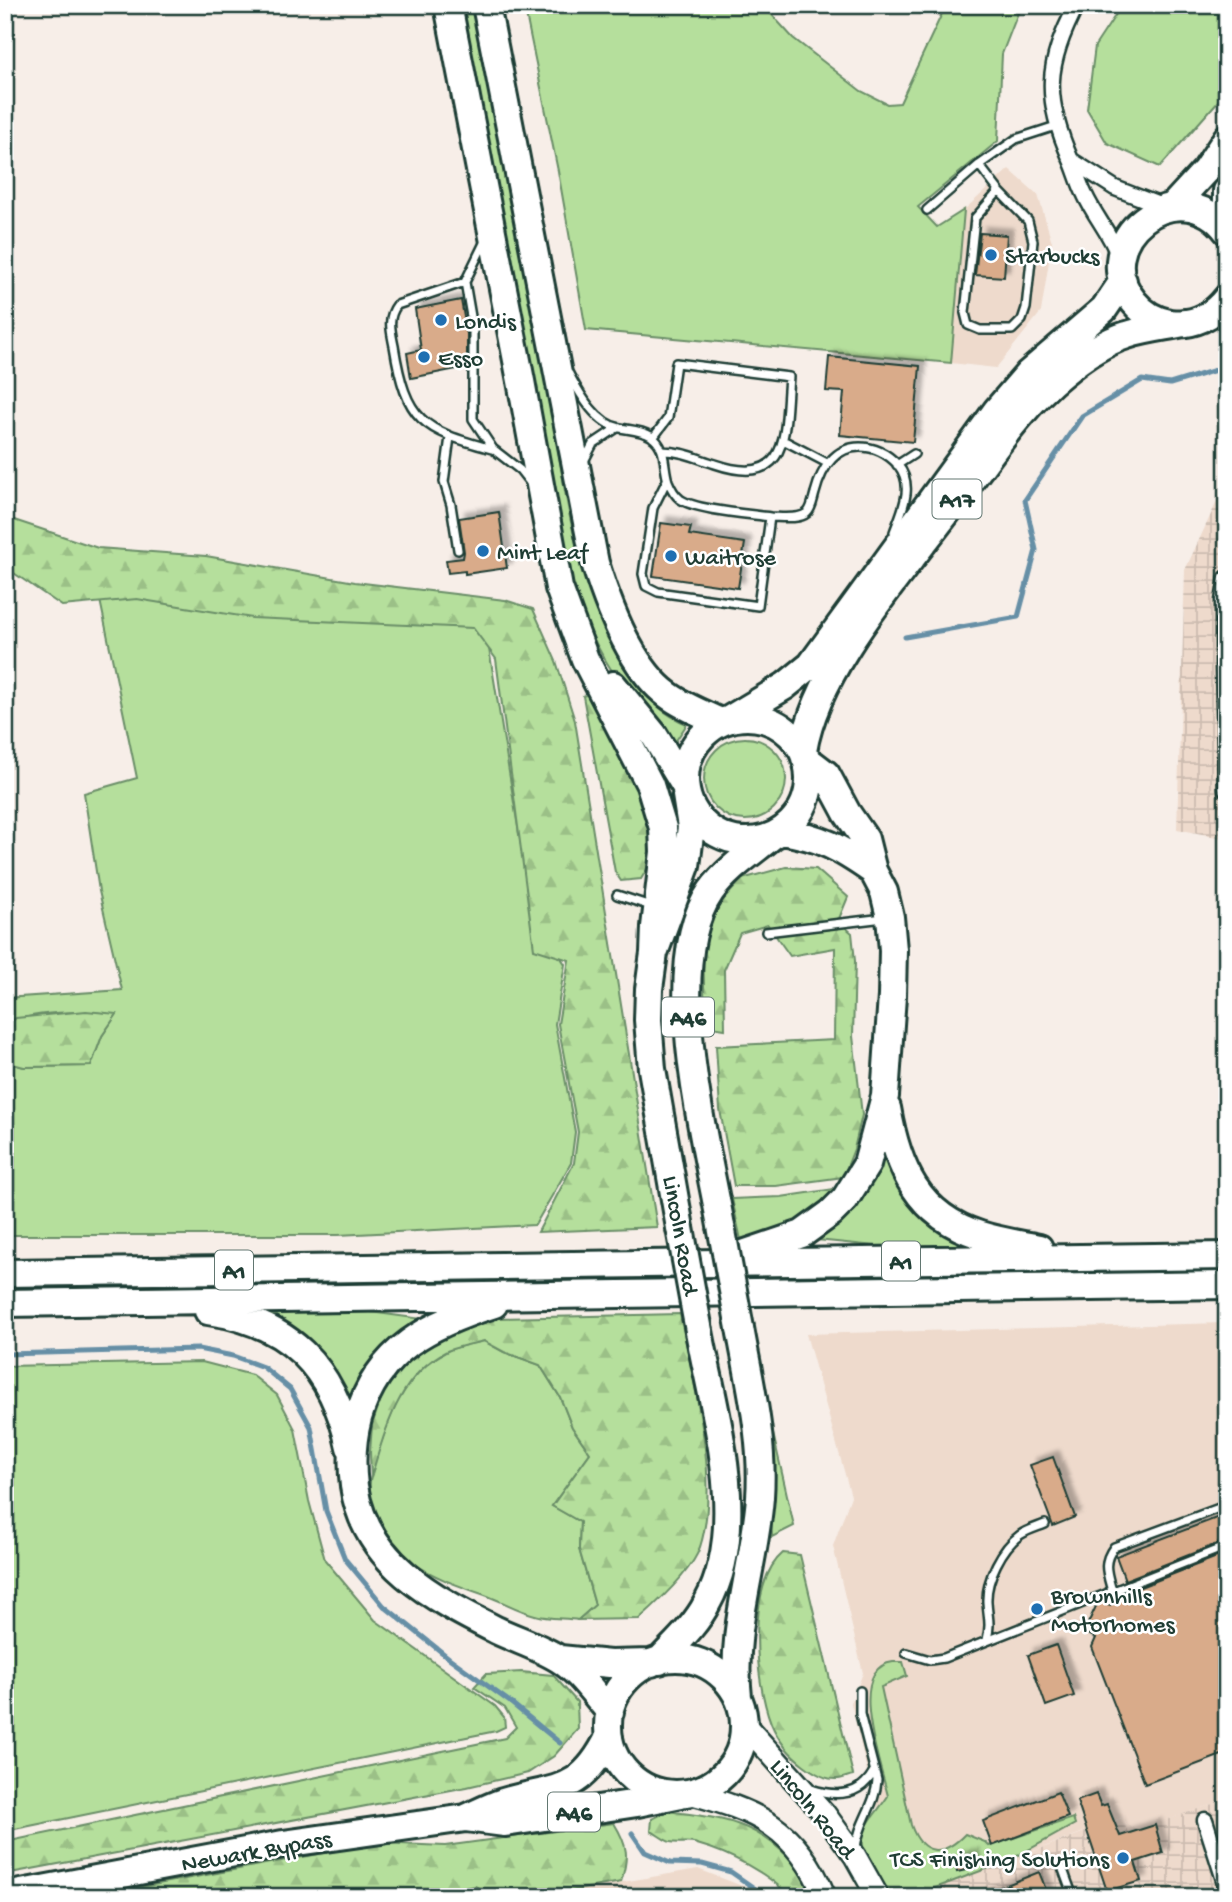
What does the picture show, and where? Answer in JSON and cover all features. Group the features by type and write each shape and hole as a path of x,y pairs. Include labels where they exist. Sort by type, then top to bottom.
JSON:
{"highway":[{"name":"A46","path":"447,5 559,588 585,659 639,760 658,805 664,852 654,953"},
{"path":"486,5 595,563 609,604 626,640 652,679 666,694 726,720"},
{"path":"1169,207 1206,170 1227,138"},
{"path":"1227,191 1227,217"},
{"path":"1222,307 1199,320 1184,323 1164,321 1146,313 1132,299 1122,271 1125,241 1149,214 1169,207 1188,207 1204,212 1227,231"},
{"name":"A17","path":"726,720 800,676 811,665 1012,391 1051,352 1104,309 1122,271"},
{"name":"A17","path":"804,754 811,716 839,660 996,447 1040,395 1060,374 1114,340 1128,334 1184,323"},
{"name":"A46","path":"572,625 607,678 654,735 685,790"},
{"path":"712,1264 802,1234 831,1213 851,1191 867,1164 885,1096 892,996 890,917 884,892 873,871 865,839 822,769 804,754 794,738 775,723 758,717 726,720 706,732 691,751 685,768 685,790 700,821 719,835 744,842 776,834 807,836 840,848 873,871"},
{"path":"776,834 795,819 805,801 809,781 804,754"},
{"name":"Lincoln Road","path":"655,1662 691,1628 718,1581 728,1508 726,1479 648,1039 649,989 654,953 686,866 691,827 685,790"},
{"name":"Lincoln Road","path":"738,1697 735,1651 757,1526 761,1465 759,1437 691,1059 687,1000 694,926 710,892 725,874 776,834"},
{"path":"885,1096 894,1146 900,1163 918,1193 944,1217 978,1234 1091,1258"},
{"name":"A1","path":"5,1273 1227,1256"},
{"name":"A1","path":"5,1303 1227,1285"},
{"path":"351,1452 359,1414 366,1396 383,1370 404,1346 437,1324 520,1295"},
{"path":"134,1300 247,1318 283,1336 311,1361 331,1390 345,1423 360,1513 387,1559 440,1600 560,1659 582,1678 610,1724 619,1762 631,1776 654,1790 685,1793 713,1783 732,1765 740,1750 744,1724 738,1697 724,1678 705,1665 683,1658 610,1664 560,1659"},
{"path":"610,1724 616,1696 625,1682 637,1671 655,1662"},
{"name":"Newark Bypass","path":"466,1818 502,1802 562,1788 589,1769 600,1755 610,1724"},
{"name":"Newark Bypass","path":"5,1896 284,1844 466,1818 505,1823 633,1804 685,1793"}],"main road":[{"name":"Lincoln Road","path":"744,1724 801,1786 855,1856 878,1897"},
{"name":"Lincoln Road","path":"685,1793 747,1810 780,1831 805,1857 825,1897"}],"street":[{"path":"1077,5 1065,28 1054,63 1052,101 1056,126 1085,197 1109,235 1122,271"},
{"path":"1071,160 1115,188 1169,207"},
{"path":"1226,789 1223,640 1224,587 1227,578"},
{"path":"1205,1820 1227,1889"}],"lane":[{"path":"927,210 979,165 1016,139 1056,126"},
{"path":"979,165 1028,221 1033,241 1026,308 1022,320 1012,330 980,330 968,325 965,313 975,218 999,191"},
{"path":"491,227 465,282 473,328 473,419 493,449 520,470 543,498"},
{"path":"465,282 397,305 390,314 396,358 407,401 422,421 450,437 493,449"},
{"path":"553,346 589,406 617,428 639,430 653,438 662,451 667,480 680,499 692,505 770,517 807,514 827,463 852,447 875,448 898,465 907,485 907,495 880,572"},
{"path":"653,438 668,418 676,363 789,377 783,440 777,457 767,466 754,471 716,464 681,451 662,451"},
{"path":"578,475 593,444 617,428"},
{"path":"450,437 444,482 451,505 458,550"},
{"path":"783,440 809,451 827,463"},
{"path":"898,465 914,454"},
{"path":"667,480 653,508 643,574 646,586 651,590 758,606 770,517"},
{"path":"617,895 658,908"},
{"path":"766,932 890,917"},
{"path":"1112,1591 1107,1556 1114,1546 1227,1505"},
{"path":"987,1640 991,1624 987,1600 996,1567 1007,1549 1021,1534 1045,1524"},
{"path":"906,1653 930,1660 944,1658 1227,1546"},
{"path":"855,1856 859,1830 875,1798 877,1780 860,1714 860,1691"},
{"path":"801,1786 830,1795 844,1794 868,1782 874,1771"},
{"path":"1061,1864 1073,1897"}],"shaded area":[{"path":"1009,169 1038,195 1052,242 1041,312 996,368 951,363 964,210"},
{"path":"1227,480 1227,839 1177,829 1185,570"},
{"name":"Brownhills Motorhomes","path":"1225,1323 1227,1799 1128,1834 1121,1818 905,1897 869,1779 851,1703 863,1673 833,1546 851,1496 806,1334"},
{"path":"1227,1799 1227,1897 911,1897 1122,1818 1128,1833"},
{"path":"698,1869 750,1889 758,1897 536,1897"}],"green space":[{"path":"457,5 477,5 578,551 604,623 631,675 655,704 670,716 687,724 673,745 631,696 600,652 580,608 570,577"},
{"path":"524,5 763,5 793,38 861,91 887,104 900,103 946,5 1021,5 1002,54 998,141 918,207 937,227 964,210 951,363 586,330 558,171"},
{"path":"1122,5 1227,5 1227,91 1160,167 1107,143 1087,109 1095,46"},
{"path":"5,517 98,548 206,556 355,582 505,600 533,609 556,661 575,721 657,1227 538,1232 574,1163 578,1132 558,1024 569,960 534,949 496,659 473,628 252,618 137,599 62,606 5,567"},
{"path":"95,576 485,624 532,914 565,964 555,1024 575,1132 571,1163 535,1225 338,1235 5,1235 5,1062 24,1067 91,1066 102,1036 116,1015 91,1012 43,1014 5,1026 5,998 122,990 99,891 84,793 137,778"},
{"path":"594,691 653,817 650,864 641,879 621,881 615,872 583,696"},
{"path":"745,738 761,741 774,750 783,763 786,779 783,795 774,808 761,817 745,820 729,817 716,808 707,795 704,779 707,763 716,750 729,741"},
{"path":"786,867 816,869 848,897 838,921 852,933 855,961 853,1036 862,1115 854,1149 843,1177 776,1186 734,1186 720,1110 716,1046 834,1040 835,948 790,956 768,925 740,933 724,970 725,1029 705,1026 703,946 717,907 742,879"},
{"path":"86,1011 117,1014 102,1036 91,1066 24,1067 5,1062 5,1026 16,1018"},
{"path":"881,1148 981,1247 895,1248 817,1240"},
{"path":"834,1189 808,1216 772,1232 741,1240 732,1199 781,1197"},
{"path":"355,1310 422,1319 351,1418 257,1311"},
{"path":"680,1314 703,1431 708,1492 706,1521 700,1547 690,1566 674,1586 639,1619 578,1620 595,1605 579,1549 580,1522 552,1506 590,1453 572,1427 560,1397 540,1365 504,1352 484,1341 451,1349 430,1362 405,1389 396,1405 371,1477 372,1425 387,1381 401,1360 468,1323 495,1318"},
{"path":"484,1341 504,1352 540,1365 560,1397 572,1427 590,1453 552,1506 580,1522 579,1549 595,1605 578,1620 529,1613 429,1572 398,1550 385,1536 376,1518 370,1496 372,1471 402,1394 417,1374 436,1358 451,1349"},
{"path":"202,1362 252,1375 277,1395 295,1429 309,1501 325,1560 375,1620 495,1706 504,1717 505,1727 5,1831 5,1366"},
{"path":"767,1407 794,1526 772,1537"},
{"path":"783,1553 800,1555 853,1775 843,1778 833,1779 819,1775 794,1756 777,1735 765,1705 758,1659 759,1610 763,1587 771,1568"},
{"path":"893,1662 903,1662 907,1676 881,1687 911,1825 921,1843 927,1848 941,1849 949,1847 965,1834 989,1846 1073,1818 1075,1824 1010,1860 911,1897 889,1897 866,1855 863,1837 867,1825 888,1796 870,1720 868,1699 871,1681 879,1668"},
{"path":"521,1672 553,1675 577,1702 578,1729 554,1756 528,1773 467,1787 5,1874 5,1842 505,1738 516,1727 505,1708 474,1687 486,1674"},
{"path":"668,1811 718,1819 748,1828 762,1836 775,1845 796,1867 804,1881 807,1897 791,1897 759,1872 722,1853 694,1843 670,1842 651,1831 652,1819"},
{"path":"614,1823 626,1851 621,1882 536,1897 496,1897 475,1886 422,1897 88,1897 378,1843 445,1846"}],"building":[{"name":"Starbucks","path":"980,233 1007,235 1004,277 975,275"},
{"path":"461,300 467,334 467,367 411,378 407,353 421,350 415,309"},
{"path":"829,357 920,366 913,442 840,435 844,392 826,391"},
{"name":"Mint Leaf","path":"499,512 507,568 465,574 465,571 448,573 446,560 463,558 459,518"},
{"path":"661,523 691,527 689,535 745,543 738,588 653,576"},
{"path":"1053,1457 1075,1517 1053,1526 1030,1465"},
{"path":"1227,1514 1227,1540 1125,1580 1116,1556"},
{"path":"1227,1553 1227,1753 1145,1784 1092,1647 1096,1638 1084,1632 1097,1604 1102,1602 1110,1606 1114,1598"},
{"path":"1056,1645 1074,1696 1046,1706 1028,1655"},
{"path":"1058,1792 1068,1817 992,1846 983,1821"},
{"name":"TCS Finishing Solutions","path":"1096,1794 1101,1806 1107,1804 1120,1836 1155,1825 1163,1853 1135,1862 1141,1881 1107,1891 1077,1801"},
{"path":"973,1855 975,1868 957,1872 954,1858"},
{"path":"1039,1872 1049,1897 979,1897 979,1896"}],"waterway":[{"path":"905,637 1018,617 1036,550 1025,500 1082,416 1142,380 1170,384 1219,369 1227,370"},
{"path":"5,1354 198,1349 233,1356 263,1367 290,1389 311,1427 326,1511 345,1559 384,1606 560,1743"},
{"path":"632,1833 645,1852 670,1863 702,1864 731,1872 767,1897"}],"place":[{"name":"Starbucks","path":"991,255"},
{"name":"Londis","path":"441,320"},
{"name":"Esso","path":"424,357"},
{"name":"Mint Leaf","path":"483,551"},
{"name":"Waitrose","path":"671,556"},
{"name":"Brownhills Motorhomes","path":"1037,1609"},
{"name":"TCS Finishing Solutions","path":"1123,1858"}]}
